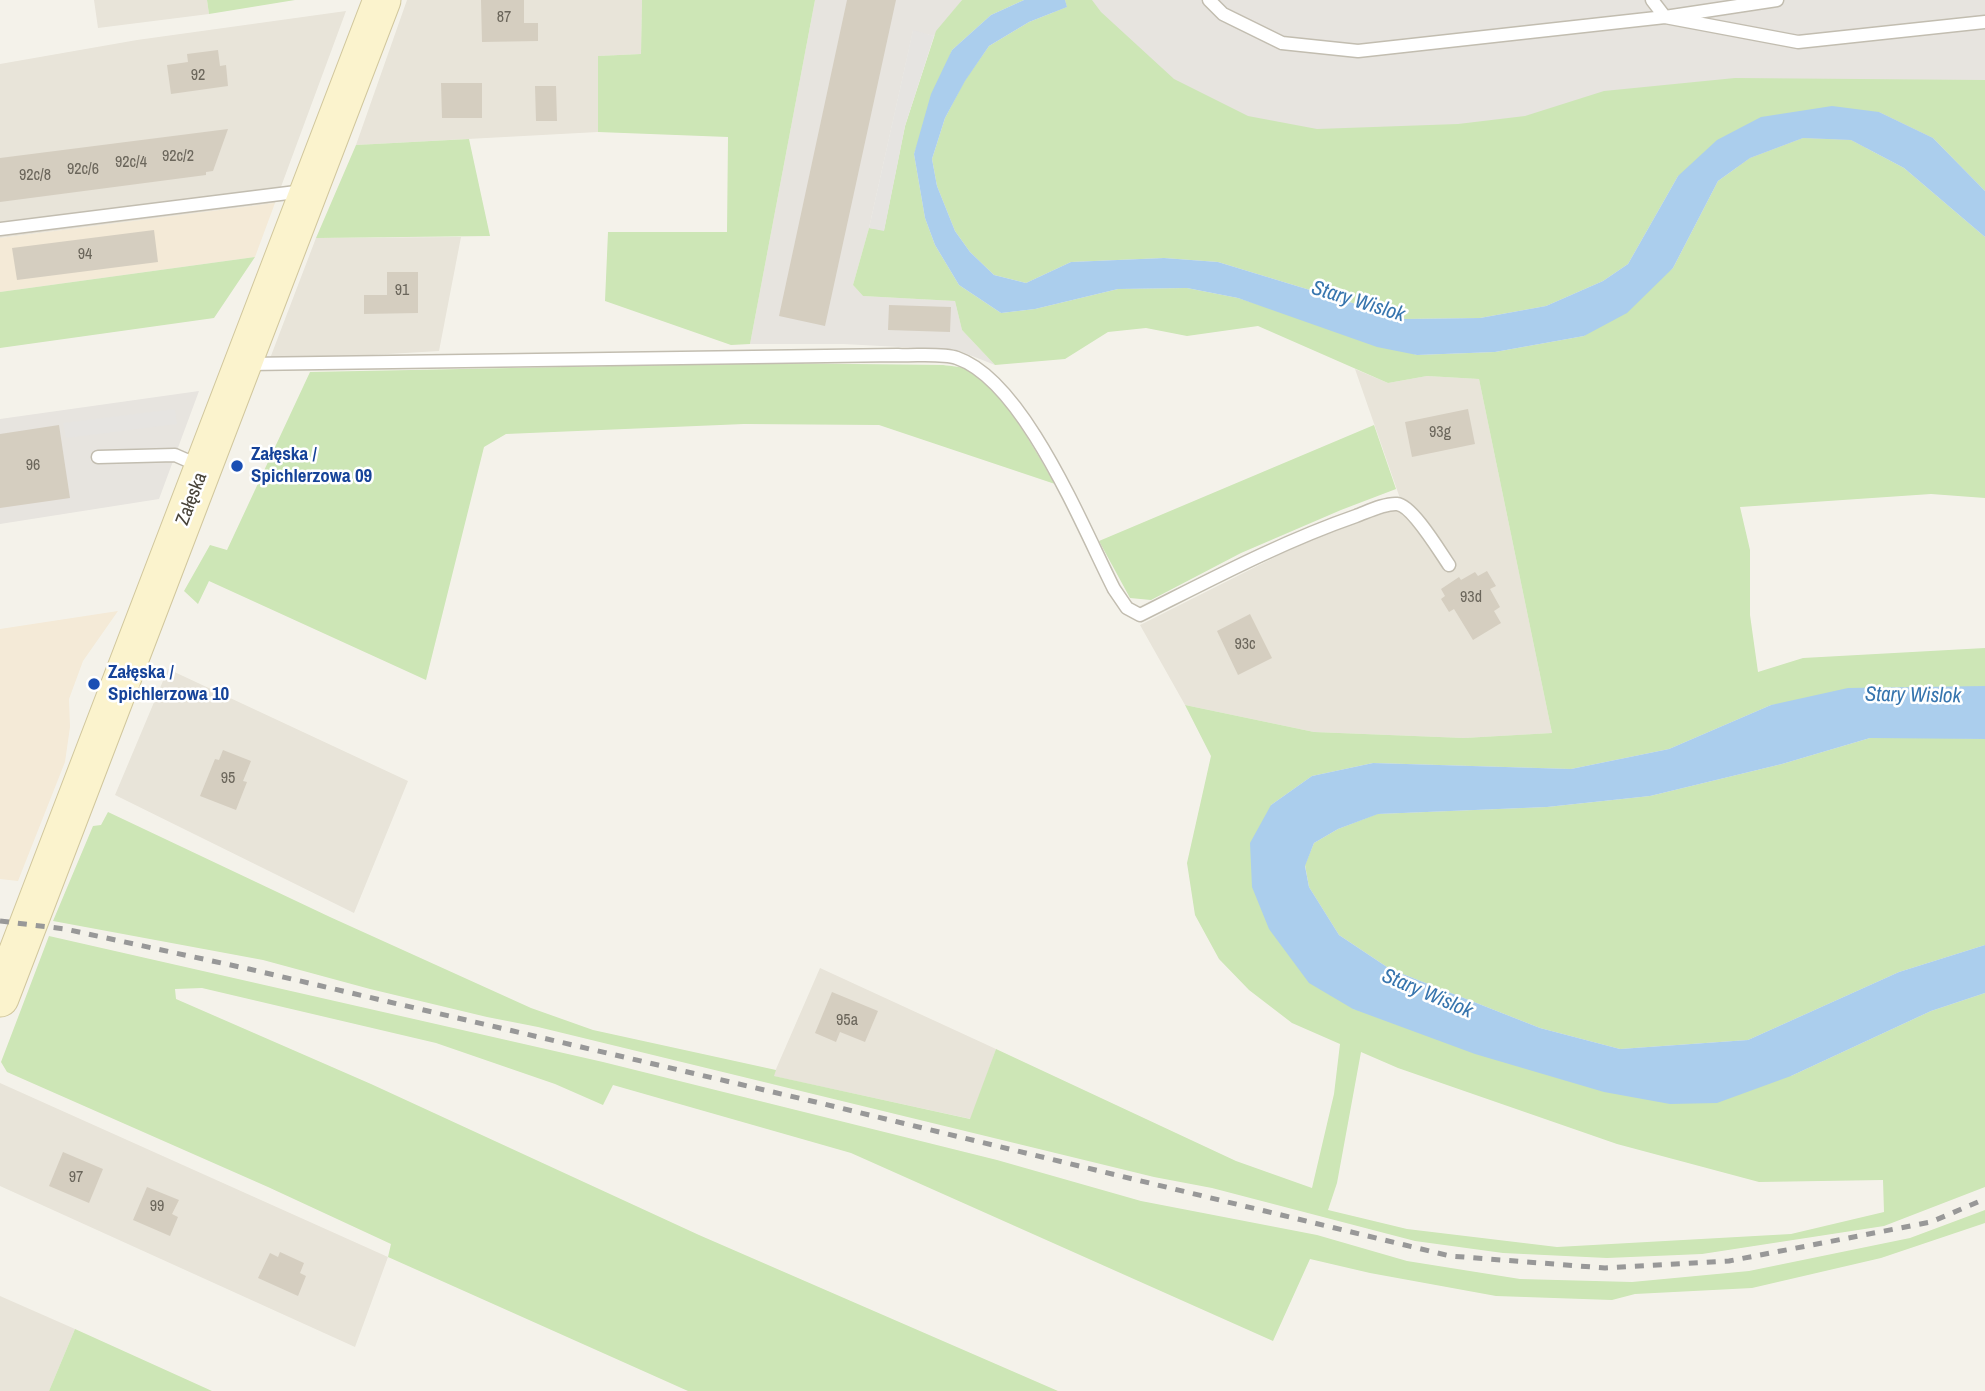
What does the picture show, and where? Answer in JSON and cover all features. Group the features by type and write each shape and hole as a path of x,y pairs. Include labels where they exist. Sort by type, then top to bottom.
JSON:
{"street":[{"name":"Załęska","path":"0,998 382,0"}],"lane":[{"path":"1209,0 1223,14 1282,43 1358,51 1665,18 1777,0"},
{"path":"1652,0 1665,18 1798,42 1985,22"},
{"path":"0,229 307,191"},
{"path":"244,364 898,355 956,357 984,372 1018,411 1039,441 1114,589 1127,608 1140,615 1319,529 1398,504 1405,507 1425,530 1449,565"},
{"path":"98,457 175,455 204,467"}],"shaded area":[{"path":"94,0 207,0 209,14 98,28"},
{"path":"407,0 642,0 641,54 598,56 598,132 356,145"},
{"path":"815,0 962,0 934,36 913,31 869,228 853,285 863,296 955,301 962,330 995,365 957,350 843,344 750,344"},
{"path":"1066,0 1985,0 1985,173 1933,138 1678,176 945,118"},
{"path":"346,11 275,203 0,238 0,64 137,40"},
{"path":"913,30 934,36 905,126 884,231 869,228"},
{"path":"275,203 255,257 0,292 0,238"},
{"path":"461,237 439,351 269,361 316,238"},
{"path":"1355,369 1388,383 1427,376 1479,379 1552,733 1464,738 1314,732 1185,705 1140,625 1313,538 1403,507"},
{"path":"199,391 159,499 0,524 0,419"},
{"path":"175,409 177,424 66,438 63,423"},
{"path":"118,611 83,661 69,699 70,727 65,762 18,881 0,879 0,629"},
{"path":"168,669 408,781 354,913 115,795"},
{"path":"820,968 996,1049 971,1119 773,1076"},
{"path":"0,1083 388,1257 355,1347 0,1186"},
{"path":"0,1296 75,1329 49,1391 0,1391"}],"green space":[{"path":"207,0 295,0 209,14"},
{"path":"642,0 815,0 750,344 731,345 605,301 608,232 727,232 728,137 598,132 598,56 641,54"},
{"path":"962,0 1024,0 991,15 952,50 914,154 925,218 935,245 959,285 1001,313 1035,309 1118,289 1187,288 1238,298 1417,355 1495,352 1584,336 1673,268 1718,181 1750,158 1803,138 1851,140 1904,168 1985,237 1985,498 1931,494 1740,507 1750,550 1750,615 1758,672 1803,658 1985,648 1985,686 1771,705 1669,749 1571,769 1373,763 1312,776 1271,805 1353,1009 1791,1076 1931,1011 1985,993 1985,1187 1884,1226 1702,1254 1607,1258 1503,1253 1415,1241 1212,1188 1154,1177 538,1027 370,989 263,960 53,921 93,826 101,825 108,812 531,1008 593,1030 776,1070 774,1076 970,1119 996,1049 1236,1161 1312,1188 1334,1094 1340,1044 1292,1023 1249,990 1219,959 1195,915 1187,863 1211,756 1185,705 1314,732 1464,738 1552,733 1479,379 1427,376 1388,383 1258,326 1187,336 1146,328 1108,332 1065,359 995,365 962,330 955,301 863,296 853,285 869,228 884,230 905,126 936,31","holes":["1361,1052 1398,1068 1617,1144 1759,1182 1883,1180 1884,1212 1791,1234 1557,1247 1407,1229 1328,1210 1337,1183"]},
{"path":"1065,0 1092,0 1101,12 1174,79 1248,116 1317,129 1458,124 1525,116 1604,91 1735,78 1985,80 1985,191 1933,138 1879,112 1678,176 1628,264 1603,281 1546,306 1480,318 1405,319 1218,262 1164,258 1071,262 1026,283 994,275 970,252 955,231 937,186 932,159 945,118 965,80 989,46 1029,22 1067,7"},
{"path":"469,139 490,236 316,238 356,145"},
{"path":"255,257 214,318 0,348 0,292"},
{"path":"765,363 943,365 970,370 982,378 1006,405 1055,484 879,425 744,424 506,434 484,447 426,680 209,581 198,604 184,591 210,545 227,550 310,372"},
{"path":"1374,425 1396,489 1241,553 1151,600 1130,598 1099,541"},
{"path":"1870,738 1985,739 1985,945 1899,972 1748,1040 1620,1049 1540,1028 1390,969 1339,935 1309,887 1305,865 1314,843 1338,829 1377,814 1547,807 1650,796 1782,764"},
{"path":"49,936 603,1062 997,1160 1141,1201 1317,1235 1407,1261 1520,1279 1632,1282 1749,1271 1910,1238 1985,1210 1985,1223 1881,1258 1752,1288 1635,1294 1612,1300 1496,1296 1310,1259 1273,1341 851,1153 613,1085 603,1105 555,1084 436,1043 202,988 175,989 176,999 371,1084 699,1235 1058,1391 688,1391 388,1257 391,1244 7,1072 1,1062"},
{"path":"75,1329 212,1391 49,1391"}],"water":[{"path":"1024,0 1065,0 1067,7 1029,22 989,46 965,81 945,118 932,159 937,186 955,231 970,252 994,275 1026,283 1071,262 1164,258 1218,262 1405,319 1480,318 1546,306 1603,281 1628,264 1678,176 1717,140 1761,117 1832,106 1879,112 1933,138 1985,191 1985,237 1904,168 1851,140 1803,138 1750,158 1718,181 1673,268 1627,313 1584,336 1495,352 1417,355 1377,347 1238,298 1187,288 1118,289 1035,309 1001,313 959,285 935,245 925,218 914,154 931,94 952,50 991,15"},
{"name":"Stary Wislok","path":"1985,686 1985,739 1870,738 1782,764 1650,796 1547,807 1378,814 1338,829 1314,843 1305,866 1309,887 1339,935 1390,969 1540,1028 1620,1049 1748,1040 1899,972 1985,945 1985,993 1931,1011 1791,1076 1717,1103 1670,1104 1604,1092 1475,1054 1353,1009 1309,983 1269,929 1252,887 1250,843 1271,805 1312,776 1373,763 1571,769 1669,749 1771,705 1848,688"}],"building":[{"path":"481,0 524,0 524,23 538,23 538,41 482,42"},
{"path":"847,0 896,0 825,326 779,316"},
{"path":"218,50 220,66 226,65 228,86 171,94 167,65 188,62 187,54"},
{"path":"441,83 482,83 482,118 442,118"},
{"path":"535,86 556,86 557,121 536,121"},
{"path":"228,129 213,171 206,172 206,175 0,202 0,158"},
{"path":"154,230 158,262 17,280 12,248"},
{"path":"387,272 418,272 418,313 364,314 364,295 387,295"},
{"path":"889,305 951,307 950,332 888,330"},
{"path":"1468,409 1475,444 1412,457 1405,422"},
{"path":"59,425 70,498 0,508 0,434"},
{"path":"1487,571 1496,586 1490,589 1500,607 1494,611 1501,623 1473,640 1454,609 1449,612 1441,599 1445,596 1441,589 1459,577 1461,580 1475,572 1478,576"},
{"path":"1250,614 1272,658 1238,675 1217,631"},
{"path":"223,750 251,761 243,781 247,782 236,810 200,796 215,759 219,760"},
{"path":"832,992 878,1011 865,1042 840,1032 836,1042 815,1033"},
{"path":"63,1152 103,1169 89,1203 49,1186"},
{"path":"147,1187 179,1200 172,1214 178,1217 170,1236 133,1220"},
{"path":"280,1252 304,1263 300,1273 306,1276 298,1296 258,1278 270,1253 278,1257"}],"railway":[{"path":"0,921 65,929 249,969 824,1104 1450,1256 1605,1268 1729,1261 1931,1222 1985,1199"}],"place":[{"name":"Załęska / Spichlerzowa 09","path":"237,466"},
{"name":"Załęska / Spichlerzowa 10","path":"94,684"}]}
